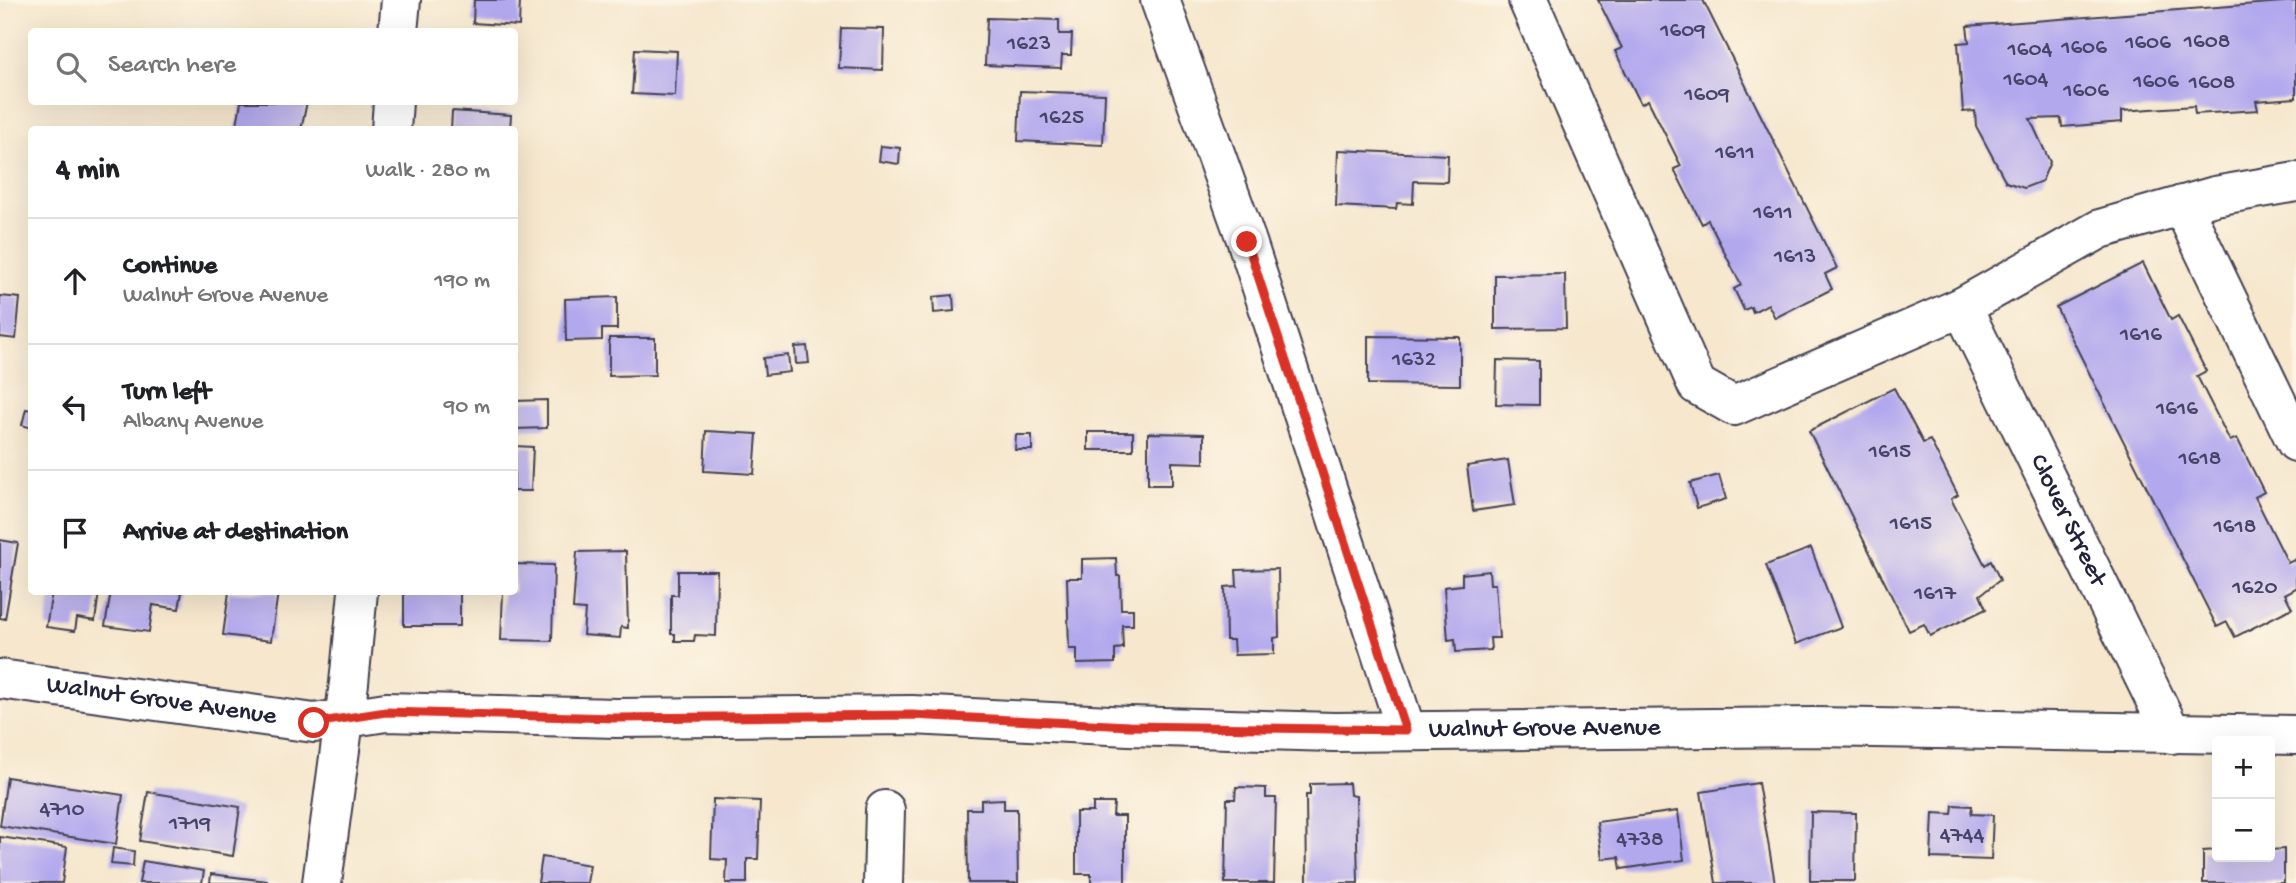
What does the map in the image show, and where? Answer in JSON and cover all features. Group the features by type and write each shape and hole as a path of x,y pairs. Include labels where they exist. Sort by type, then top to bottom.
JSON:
{"street":[{"path":"398,28 401,0"},
{"path":"1160,0 1247,242 1406,730"},
{"path":"1528,0 1697,385 1734,406 1962,307 2100,229 2182,205 2296,182"},
{"path":"391,126 393,105"},
{"path":"2182,205 2296,442"},
{"name":"Clover Street","path":"1962,307 2172,734"},
{"path":"322,883 358,595"},
{"name":"Walnut Grove Avenue","path":"0,679 314,723 386,712 616,718 912,715 1129,726 1406,730 1814,727 2296,735"},
{"path":"883,883 885,810"}],"building":[{"path":"474,0 520,0 519,26 473,23"},
{"path":"1598,0 1703,0 1837,268 1825,274 1832,289 1775,318 1768,304 1753,312 1751,307 1744,310 1734,289 1741,285 1708,220 1702,224 1674,169 1681,166 1648,100 1641,104 1615,51 1622,48"},
{"path":"2296,1 2296,98 2256,101 2258,110 2195,114 2194,106 2122,111 2122,122 2062,127 2061,118 2030,119 2050,162 2042,181 2024,188 2006,182 1976,126 1975,111 1963,112 1958,43 1969,42 1967,26"},
{"path":"987,18 1059,20 1059,34 1072,34 1071,55 1062,55 1061,68 985,65"},
{"path":"841,28 884,29 883,70 839,68"},
{"path":"635,49 677,51 675,96 632,94"},
{"path":"1020,91 1105,94 1103,145 1018,141"},
{"path":"240,105 306,105 302,126 237,126"},
{"path":"452,111 511,115 510,126 451,126"},
{"path":"881,146 900,148 899,164 879,161"},
{"path":"1338,150 1448,155 1447,182 1414,181 1413,204 1397,203 1396,209 1336,206"},
{"path":"2143,263 2171,320 2178,316 2206,371 2197,376 2230,441 2237,438 2264,492 2255,497 2288,563 2296,559 2296,588 2285,594 2292,608 2235,637 2227,622 2217,627 2056,307"},
{"path":"1565,274 1566,328 1495,329 1495,275"},
{"path":"953,295 954,311 934,313 933,297"},
{"path":"0,296 20,298 16,339 0,337"},
{"path":"617,297 617,329 602,329 602,340 566,341 565,299"},
{"path":"1368,336 1460,337 1460,385 1368,384"},
{"path":"609,338 655,338 655,375 609,376"},
{"path":"807,346 809,363 796,364 795,347"},
{"path":"788,355 790,372 765,375 763,358"},
{"path":"1497,360 1539,361 1539,405 1496,404"},
{"path":"1894,388 1923,443 1930,440 1958,495 1951,499 1985,565 1991,561 2000,580 1980,595 1986,609 1930,636 1924,624 1909,631 1809,431"},
{"path":"547,400 547,428 518,429 518,401"},
{"path":"26,409 28,409 28,427 22,425"},
{"path":"706,431 757,434 754,474 704,471"},
{"path":"1088,432 1133,432 1133,450 1088,450"},
{"path":"1148,433 1204,434 1204,463 1172,462 1172,485 1148,485"},
{"path":"1016,435 1032,435 1032,450 1015,450"},
{"path":"518,446 533,447 531,491 518,491"},
{"path":"1508,460 1515,505 1473,511 1467,466"},
{"path":"1719,475 1726,499 1697,508 1690,483"},
{"path":"0,540 18,543 5,619 0,618"},
{"path":"1811,548 1841,627 1796,644 1766,565"},
{"path":"626,551 628,628 621,627 620,638 583,635 585,610 573,609 577,552"},
{"path":"1116,558 1117,576 1120,576 1121,609 1133,609 1133,625 1122,625 1123,648 1115,649 1115,663 1077,664 1077,649 1069,649 1067,578 1082,578 1082,559"},
{"path":"518,564 554,565 552,641 501,640 503,595 518,595"},
{"path":"1278,569 1279,637 1274,638 1274,654 1234,655 1233,640 1226,640 1225,587 1237,586 1236,570"},
{"path":"678,571 717,571 716,636 695,635 694,641 675,641 675,634 671,634 671,595 678,595"},
{"path":"1489,571 1490,584 1495,584 1499,638 1490,638 1491,650 1456,652 1455,639 1448,640 1444,587 1462,585 1462,574"},
{"path":"51,595 99,595 95,621 77,618 75,631 46,627"},
{"path":"110,595 181,595 179,609 153,605 149,632 105,626"},
{"path":"229,595 278,595 271,641 223,635"},
{"path":"404,595 460,595 460,626 404,626"},
{"path":"7,777 123,795 116,844 0,826"},
{"path":"1349,783 1350,795 1356,796 1358,883 1307,883 1306,795 1310,795 1310,784"},
{"path":"1758,783 1775,883 1716,883 1701,792"},
{"path":"1236,787 1266,788 1266,798 1276,798 1274,883 1225,883 1227,799 1235,799"},
{"path":"148,792 240,807 233,856 140,841"},
{"path":"713,799 760,801 758,859 747,859 747,883 726,883 727,860 711,859"},
{"path":"1004,799 1004,809 1017,809 1018,883 968,883 967,809 981,809 981,800"},
{"path":"1093,803 1114,803 1113,816 1125,816 1125,883 1091,883 1091,874 1076,874 1076,812 1093,812"},
{"path":"1953,805 1972,806 1971,814 1993,815 1991,860 1931,858 1933,813 1952,814"},
{"path":"1678,811 1684,860 1621,869 1619,857 1602,859 1597,822"},
{"path":"1811,812 1856,813 1855,881 1810,881"},
{"path":"0,837 67,847 62,883 0,883"},
{"path":"113,848 134,851 133,866 111,864"},
{"path":"2284,849 2284,883 2203,883 2203,851 2212,850 2212,862 2275,862 2275,850"},
{"path":"542,857 590,865 587,883 538,883"},
{"path":"143,861 204,871 202,883 139,883"},
{"path":"211,874 267,881 267,883 210,883"}],"route":[{"path":"314,723 386,712 616,718 912,715 1129,726 1334,732 1406,730 1247,242"}]}
